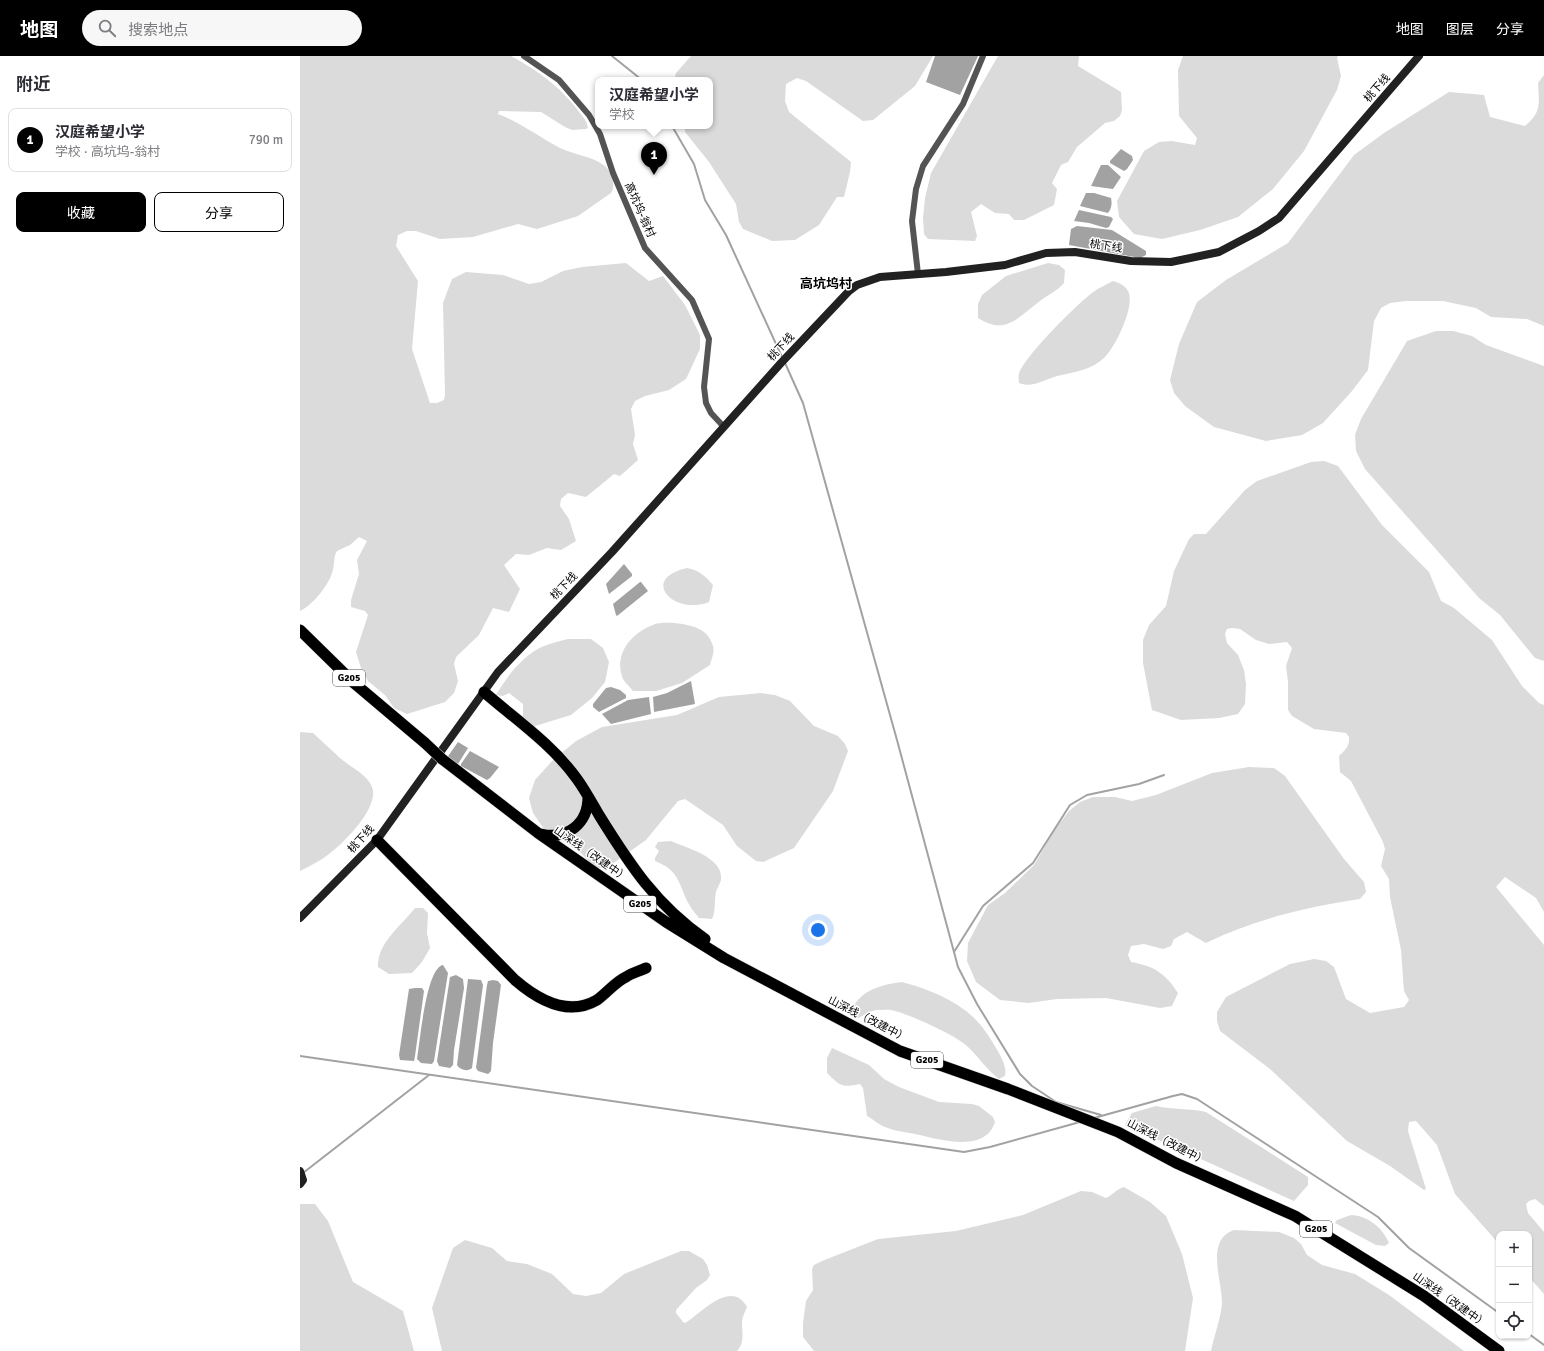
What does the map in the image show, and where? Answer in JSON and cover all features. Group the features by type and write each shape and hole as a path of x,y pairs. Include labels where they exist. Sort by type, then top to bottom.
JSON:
{"highway":[{"name":"山深线（改建中）","path":"300,630 354,683 400,723 464,777 514,816 666,922 724,958 900,1051 1008,1089 1118,1132 1176,1162 1294,1216 1424,1296 1499,1351"},
{"path":"484,692 533,732 565,763 578,779 635,870 663,905 702,937 772,984"},
{"path":"538,833 553,836 566,834 584,818 588,809 588,797"},
{"path":"377,840 515,980 530,993 548,1002 562,1006 579,1006 596,1000 625,977 646,968"}],"main road":[{"name":"桃下线","path":"300,918 377,840 498,672 612,552 782,362 849,291 857,285 880,277 1005,265 1046,253 1075,252 1131,261 1171,262 1219,252 1259,231 1279,218 1419,56"},
{"path":"300,1171 303,1180 300,1184"}],"street":[{"name":"高坑坞-翁村","path":"524,56 559,80 589,115 595,125"},
{"path":"918,274 912,221 916,189 923,166 963,104 983,56"},
{"name":"高坑坞-翁村","path":"597,129 613,174 645,248 692,300 709,339 704,387 706,403 711,413 724,427"}],"shaded area":[{"path":"300,56 511,56 539,73 570,100 584,118 588,128 572,130 541,112 499,111 498,114 560,148 595,160 605,166 611,175 613,187 611,193 578,216 537,229 518,224 473,237 440,239 416,231 407,231 398,235 396,246 418,281 412,349 430,403 437,403 444,400 445,395 443,303 452,279 466,272 503,275 529,284 541,282 563,271 582,267 626,263 649,281 663,276 685,305 700,335 700,349 686,379 669,390 645,396 635,401 631,409 635,435 633,444 638,460 620,476 614,474 586,497 568,493 561,499 560,506 569,519 576,541 561,550 547,548 529,555 516,554 504,565 520,589 509,612 493,608 479,635 456,657 454,664 458,681 454,693 445,702 407,714 394,708 385,695 368,681 361,668 356,652 368,615 365,611 351,607 351,600 359,574 357,560 367,541 359,537 350,545 337,551 332,575 329,581 315,599 300,611"},
{"path":"691,56 933,56 915,86 873,120 863,121 806,81 797,78 786,84 785,101 789,112 851,162 844,197 837,197 819,225 795,240 772,241 743,229 739,222 736,204 709,162 685,132 685,129 713,129 713,77 675,77 676,73"},
{"path":"935,56 978,56 960,95 926,82"},
{"path":"998,56 1079,56 1078,66 1121,92 1122,110 1120,116 1114,121 1105,123 1077,147 1068,162 1061,165 1052,183 1057,189 1054,205 1024,220 1014,220 1009,214 995,213 981,204 971,212 977,236 975,241 928,239 924,234 923,218 925,198 931,173"},
{"path":"1183,56 1338,56 1337,58 1341,76 1337,90 1304,151 1273,189 1238,217 1200,230 1162,239 1134,234 1119,217 1117,201 1144,151 1159,142 1172,141 1195,145 1197,138 1179,116 1178,70"},
{"path":"1544,75 1544,326 1527,319 1491,317 1476,308 1443,301 1406,301 1390,303 1381,308 1374,321 1368,370 1352,391 1323,423 1302,435 1266,441 1214,427 1185,406 1174,393 1170,380 1179,344 1197,302 1226,280 1288,243 1354,155 1384,133 1449,92 1484,95 1490,117 1525,126 1537,112 1539,102 1538,83"},
{"path":"1121,149 1132,156 1133,160 1124,171 1110,163 1110,161"},
{"path":"1101,165 1108,165 1121,177 1113,189 1091,186"},
{"path":"1086,193 1094,193 1111,198 1112,202 1108,213 1080,206"},
{"path":"1079,210 1111,217 1113,219 1109,227 1106,228 1089,223 1074,221"},
{"path":"1077,226 1112,230 1146,251 1146,255 1140,258 1069,245 1071,229"},
{"path":"1048,263 1059,265 1065,270 1064,283 1058,289 1018,318 1004,325 988,323 978,318 978,304 982,295 1006,276"},
{"path":"1113,281 1122,284 1127,289 1130,297 1127,316 1119,336 1109,353 1099,362 1087,368 1028,385 1019,383 1019,375 1023,366 1051,332 1092,293"},
{"path":"1436,331 1453,331 1472,336 1486,345 1544,366 1544,661 1535,658 1500,615 1479,598 1365,469 1356,451 1355,435 1361,419 1407,341"},
{"path":"1324,461 1338,466 1382,525 1429,572 1441,601 1454,608 1492,640 1522,686 1539,703 1544,705 1544,912 1536,898 1505,877 1496,887 1544,945 1544,1206 1535,1199 1526,1204 1528,1213 1544,1232 1544,1294 1532,1280 1532,1231 1496,1231 1496,1241 1455,1194 1437,1145 1416,1121 1409,1122 1408,1131 1426,1189 1424,1190 1390,1166 1347,1141 1270,1069 1220,1031 1217,1021 1217,1012 1226,997 1290,964 1314,959 1326,961 1334,967 1346,999 1370,1013 1404,1007 1409,1000 1404,991 1401,950 1390,897 1389,879 1381,866 1385,849 1383,842 1351,781 1340,772 1339,756 1348,745 1349,737 1346,733 1314,729 1292,716 1288,710 1288,682 1286,666 1292,648 1287,642 1269,644 1256,640 1240,629 1227,629 1225,634 1227,643 1238,655 1244,670 1246,684 1245,704 1238,714 1219,718 1181,720 1152,710 1143,663 1143,640 1149,625 1166,606 1174,571 1189,539 1194,534 1206,534 1245,490 1257,481 1311,462"},
{"path":"624,564 632,576 609,594 606,584"},
{"path":"687,568 702,574 713,585 709,602 696,605 684,604 674,600 667,594 663,587 665,580 672,573"},
{"path":"640,582 648,591 617,616 613,604"},
{"path":"658,623 675,623 693,626 703,631 707,635 713,646 710,665 682,683 656,691 633,691 623,679 621,670 620,662 622,653 626,646 638,633 653,625"},
{"path":"568,639 591,639 603,648 609,662 605,682 592,698 571,715 532,727 523,718 523,704 509,693 503,696 496,695 510,674 522,660 544,646"},
{"path":"691,681 695,704 654,712 653,697 667,693"},
{"path":"611,687 620,690 626,695 626,698 599,712 593,707 593,704 606,688"},
{"path":"761,693 775,695 790,701 814,726 838,736 845,744 848,751 833,791 794,848 763,862 756,861 737,846 723,825 685,799 678,801 646,840 608,867 596,868 581,853 544,829 533,813 529,798 535,780 553,760 576,741 602,727 677,715 719,697"},
{"path":"649,697 651,714 611,724 602,714 628,700"},
{"path":"300,732 313,733 340,758 362,774 370,782 373,795 371,804 366,814 343,842 326,857 300,871"},
{"path":"458,742 468,748 458,764 446,759"},
{"path":"470,751 499,767 487,780 461,766"},
{"path":"1249,767 1274,768 1285,776 1344,859 1364,882 1366,892 1360,899 1282,915 1243,927 1206,943 1187,932 1174,939 1171,946 1163,949 1144,944 1131,946 1128,955 1131,962 1153,968 1168,980 1178,993 1172,1006 1160,1008 1106,998 1057,999 1029,1003 1000,1000 976,982 967,961 968,943 988,905 1005,893 1034,865 1056,828 1069,811 1080,802 1093,797 1115,797 1132,801 1156,795 1212,773"},
{"path":"671,841 703,854 717,865 721,880 716,892 712,919 699,918 691,908 678,879 670,869 655,861 659,851 655,847 658,842"},
{"path":"415,908 423,908 428,913 427,933 430,948 422,962 412,973 389,974 378,967 381,950 391,935"},
{"path":"443,965 448,973 434,1061 432,1064 421,1063 417,1059 428,992 437,969"},
{"path":"456,975 463,979 464,988 453,1065 450,1068 439,1066 437,1061 450,977"},
{"path":"468,979 481,980 483,985 472,1068 464,1070 457,1065"},
{"path":"488,981 498,981 501,985 493,1043 491,1071 488,1074 478,1071 476,1068 487,985"},
{"path":"902,982 942,996 960,1007 976,1020 982,1026 1002,1058 1005,1076 999,1079 967,1046 943,1031 911,1017 893,1010 877,1010 855,1019 851,1016 853,1007 863,995 877,987"},
{"path":"422,988 424,991 414,1061 400,1060 399,1055 409,989"},
{"path":"832,1048 869,1065 884,1079 899,1087 939,1102 972,1104 979,1106 993,1117 995,1122 990,1132 982,1138 960,1142 936,1139 883,1126 867,1116 863,1088 860,1084 849,1086 842,1085 835,1081 827,1073 827,1058"},
{"path":"1156,1106 1206,1112 1308,1177 1308,1185 1294,1201 1125,1125 1132,1113"},
{"path":"1124,1187 1150,1202 1166,1216 1182,1254 1193,1298 1185,1351 814,1351 803,1337 806,1301 813,1290 812,1269 814,1265 822,1261 878,1239 956,1231 1023,1215 1081,1191 1092,1192 1106,1198"},
{"path":"300,1204 315,1204 328,1221 353,1282 403,1311 414,1351 300,1351"},
{"path":"1351,1215 1374,1223 1389,1243 1385,1246 1376,1245 1335,1223 1337,1220"},
{"path":"1234,1230 1279,1232 1294,1238 1301,1244 1307,1255 1322,1265 1355,1274 1389,1295 1464,1351 1211,1351 1222,1303 1217,1251 1220,1242 1225,1235"},
{"path":"465,1240 492,1248 507,1261 527,1264 552,1274 573,1294 586,1296 601,1293 624,1274 681,1251 689,1251 703,1259 707,1265 710,1275 707,1280 696,1288 676,1310 676,1313 684,1323 718,1300 734,1296 741,1299 747,1307 742,1321 740,1348 737,1351 442,1351 432,1308 453,1248"}],"waterway":[{"path":"612,56 638,77"},
{"path":"674,129 694,164 705,200 726,235 782,357"},
{"path":"785,363 803,403 897,740 958,967 977,1004 1020,1074 1032,1086 1056,1102 1101,1115"},
{"path":"954,952 983,906 1033,863 1070,805 1087,795 1139,784 1164,775"},
{"path":"300,1056 964,1152 990,1147 1080,1122"},
{"path":"303,1173 429,1075"},
{"path":"1094,1118 1182,1094 1197,1099 1378,1217 1409,1248 1496,1311"},
{"path":"1532,1336 1544,1345"}],"place":[{"name":"汉庭希望小学","path":"654,175"}],"district":[{"name":"高坑坞村","path":"826,284"}]}
